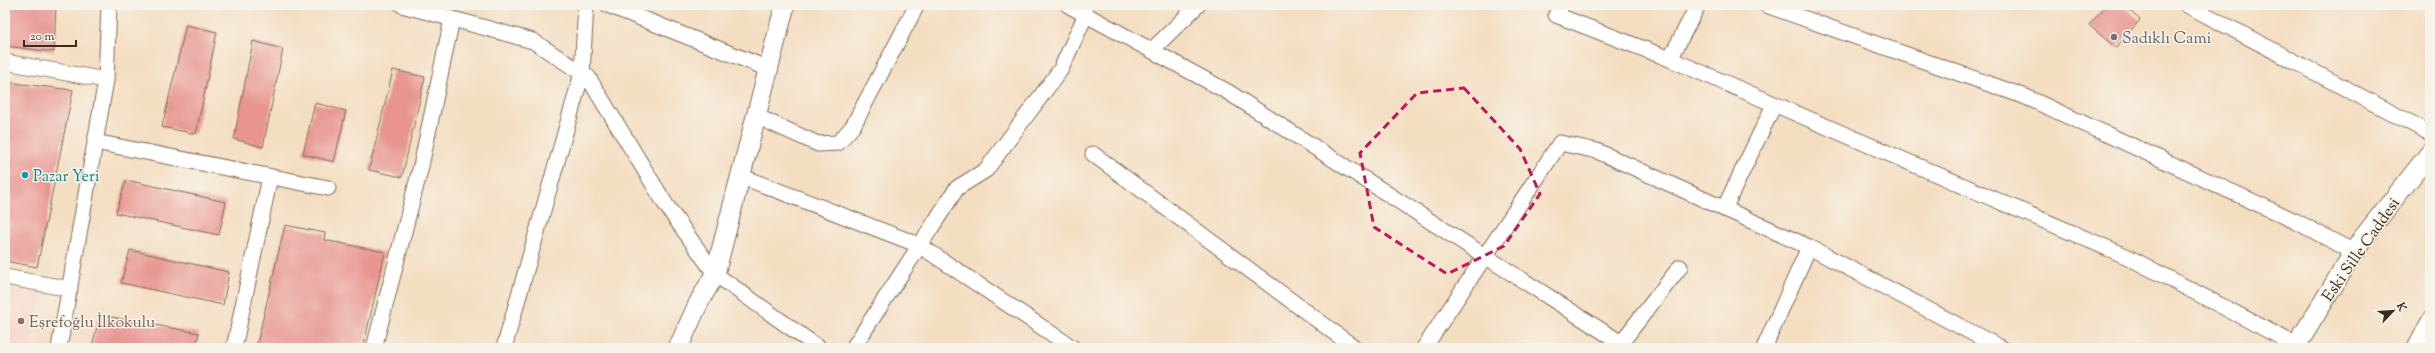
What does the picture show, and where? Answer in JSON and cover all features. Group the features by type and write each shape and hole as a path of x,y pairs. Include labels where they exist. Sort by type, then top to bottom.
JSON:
{"street":[{"path":"59,348 106,80 109,5"},
{"path":"402,5 533,41 582,72 588,77 666,205 715,274 819,348"},
{"path":"504,348 582,72 586,5"},
{"path":"608,5 769,69"},
{"path":"678,348 699,302 715,274 785,5"},
{"path":"756,116 818,144 838,143 853,126 917,5"},
{"path":"1068,5 1228,92 1485,254 1619,345 1680,267"},
{"path":"1152,50 1198,5"},
{"path":"1562,5 1556,15 1670,59 2128,257 2295,347"},
{"path":"1670,59 1698,5"},
{"path":"1766,5 2026,97 2296,221 2354,252"},
{"path":"2187,5 2430,133"},
{"path":"853,348 957,188 986,170 1061,70 1086,14"},
{"path":"374,348 421,166 452,19"},
{"path":"5,62 106,80"},
{"path":"1724,209 1774,105"},
{"path":"95,142 328,188"},
{"path":"1424,348 1485,254 1560,144 1597,151 1808,247 2001,348"},
{"name":"Eski Sille Caddesi","path":"2295,347 2354,252 2430,152"},
{"path":"1093,154 1354,348"},
{"path":"740,176 919,245 1073,348"},
{"path":"234,348 270,177"},
{"path":"1764,348 1808,247"},
{"path":"5,277 70,289"},
{"path":"2415,348 2430,319"}],"highlighted area":[{"path":"1464,88 1520,149 1540,194 1504,246 1447,274 1374,227 1360,153 1417,93"}],"shaded area":[{"name":"Eşrefoğlu İlkokulu","path":"5,287 42,294 31,348 5,348"}],"building":[{"path":"5,5 56,5 54,52 5,46"},
{"name":"Sadıklı Cami","path":"2106,5 2123,5 2140,20 2116,48 2089,25"},
{"path":"186,25 217,32 196,134 162,127"},
{"path":"253,41 283,49 263,147 234,139"},
{"path":"393,70 425,77 402,177 369,170"},
{"name":"Pazar Yeri","path":"5,82 73,90 37,267 5,261"},
{"path":"315,103 346,111 334,162 303,154"},
{"path":"126,180 226,202 219,235 116,213"},
{"path":"285,225 325,233 324,240 385,252 363,348 256,348"},
{"path":"130,250 229,272 223,305 121,283"},
{"path":"100,315 199,333 196,348 92,346"}],"place":[{"name":"Sadıklı Cami","path":"2114,37"},
{"name":"Pazar Yeri","path":"25,175"},
{"name":"Eşrefoğlu İlkokulu","path":"21,321"}]}
